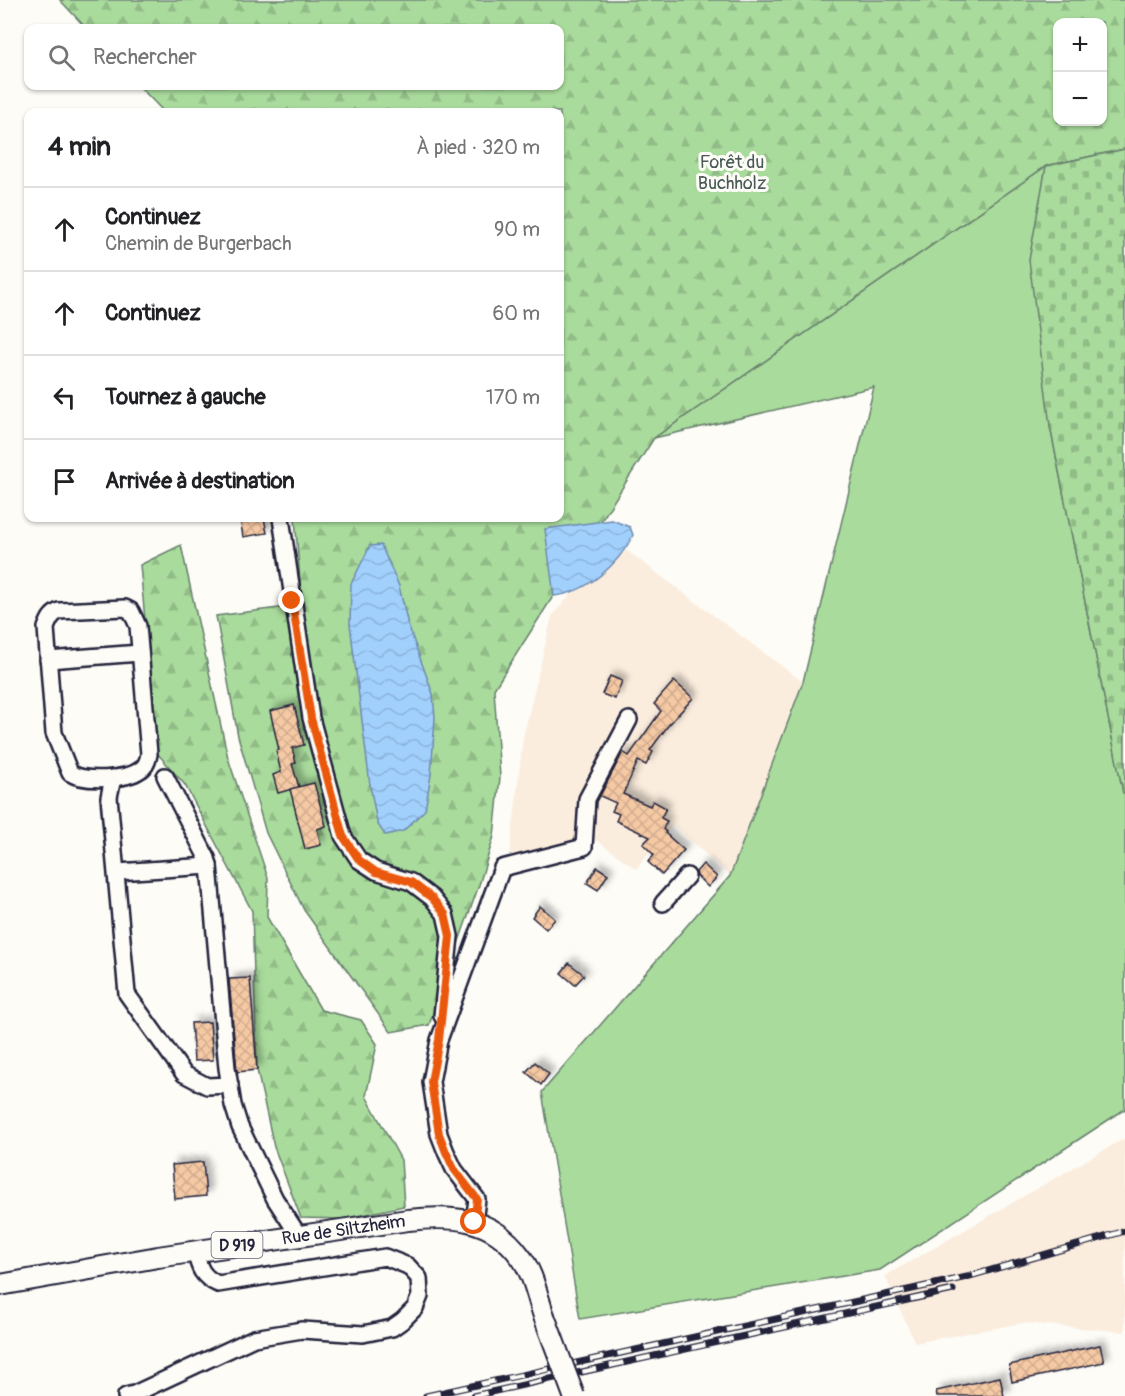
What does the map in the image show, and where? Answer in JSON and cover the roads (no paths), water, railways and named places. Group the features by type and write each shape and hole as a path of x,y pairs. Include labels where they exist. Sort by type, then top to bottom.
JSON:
{"main road":[{"name":"Rue de Siltzheim","path":"0,1286 195,1251 428,1218 446,1217 474,1222"},
{"name":"D 919","path":"474,1222 498,1234 521,1257 530,1275 574,1396"}],"street":[{"path":"282,522 311,718 343,836 359,860 376,872 411,882 432,898 445,914 450,936 439,1040 431,1082 436,1118 446,1152 454,1169 477,1199 474,1222"},
{"path":"125,608 131,611 138,626 149,754 142,770 113,778 84,779 70,773 54,733 48,660 46,628 53,614 60,611 125,608"},
{"path":"48,660 140,653"},
{"path":"439,1040 502,867 584,847 587,799 629,720"},
{"path":"165,777 209,866 232,1105 240,1127 275,1199 299,1236"},
{"path":"113,778 109,797 127,994 184,1074 207,1086 230,1085"},
{"path":"117,872 209,866"},
{"path":"663,903 687,876"},
{"path":"126,1396 254,1338 302,1330 363,1334 392,1328 415,1308 420,1296 419,1278 408,1266 384,1257 218,1284 206,1278 198,1266 195,1251"}],"water":[{"path":"612,520 630,527 633,535 627,546 611,566 590,583 566,594 554,596 545,529"},
{"path":"381,545 399,586 408,625 433,694 435,718 431,775 425,810 403,831 385,835 377,823 370,785 350,624 351,584 370,546"}],"railway":[{"path":"426,1396 967,1277 1125,1231"},
{"path":"473,1396 953,1290"}],"park label":[{"name":"Forêt du Buchholz","path":"732,172"}]}
